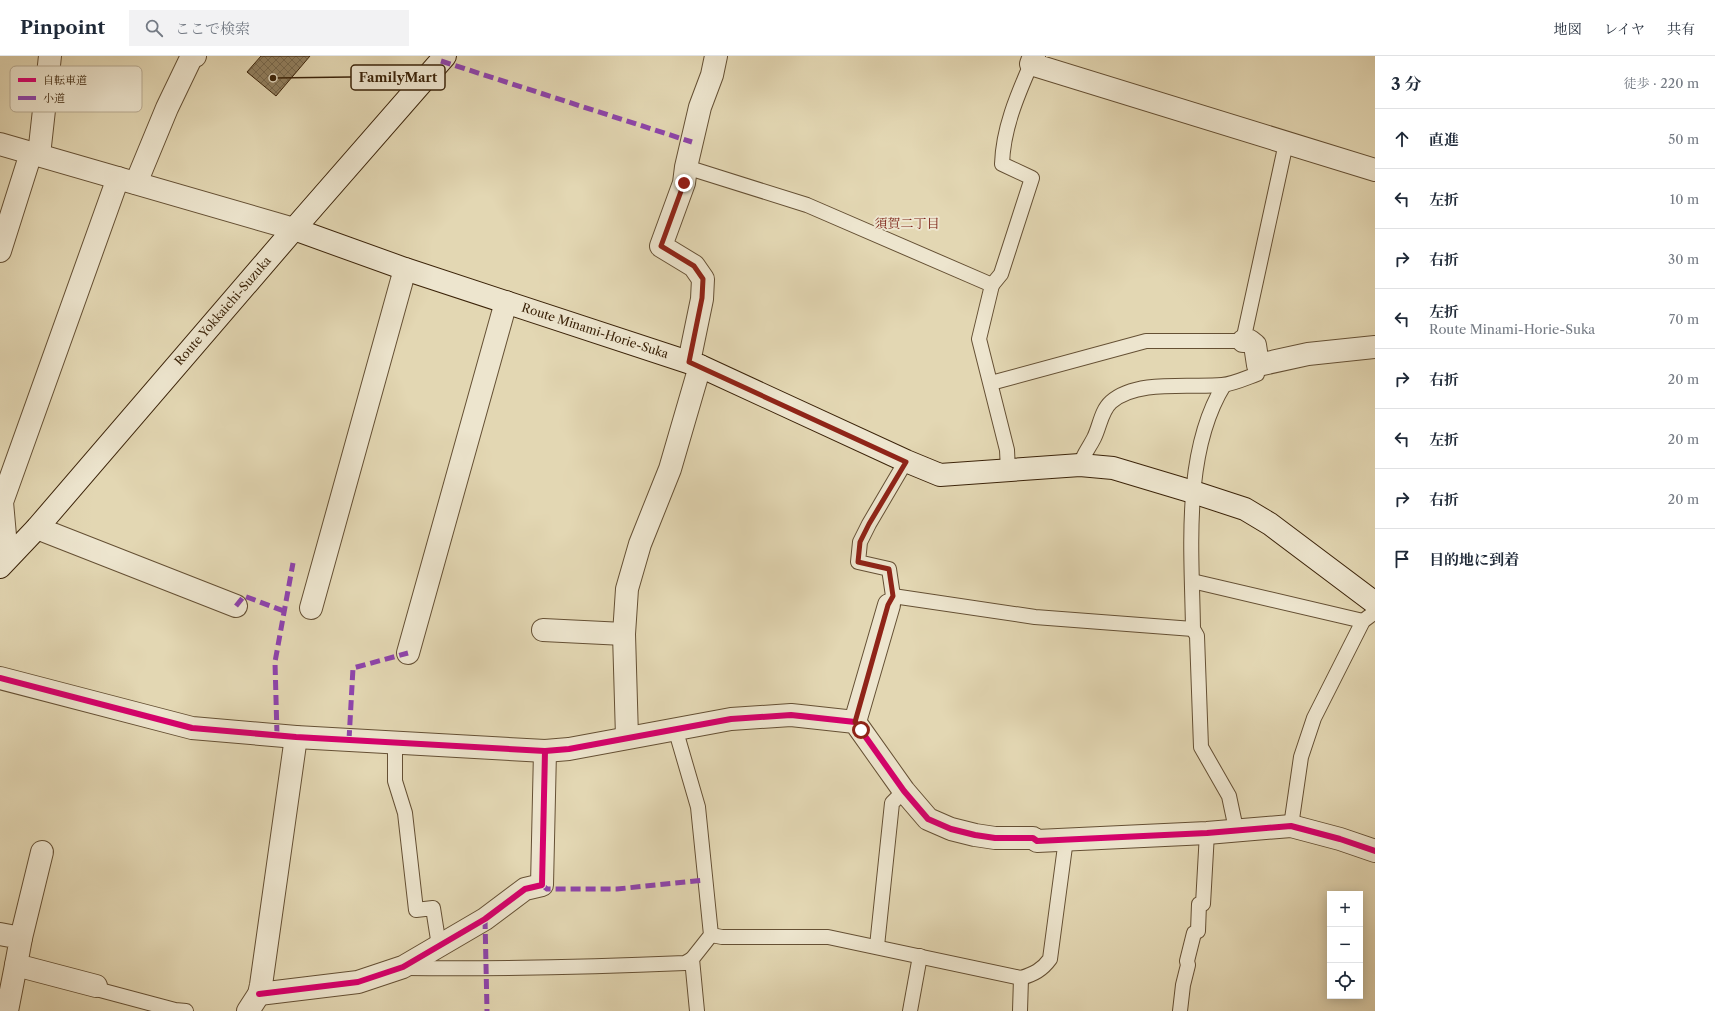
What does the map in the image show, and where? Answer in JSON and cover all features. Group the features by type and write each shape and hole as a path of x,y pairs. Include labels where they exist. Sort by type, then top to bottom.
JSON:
{"street":[{"path":"48,66 50,56"},
{"path":"4,562 2,502 127,181 167,108 191,58 195,56"},
{"name":"Route Yokkaichi-Suzuka","path":"4,562 37,528 445,56"},
{"path":"628,737 624,634 626,589 633,566 670,469 695,364 702,298 703,279 694,266 661,246 684,183 686,167 700,107 712,75 716,56"},
{"path":"1032,60 1286,143 1375,170"},
{"path":"0,251 35,154 41,112"},
{"name":"Route Minami-Horie-Suka","path":"0,144 294,229 405,269 695,364 906,462 940,475 1080,465 1113,468 1193,492 1245,510 1270,524 1375,603"},
{"path":"311,608 405,269"},
{"path":"408,653 506,302"},
{"path":"1243,341 1250,340 1255,344 1258,365 1308,354 1375,347"},
{"path":"37,528 236,606"},
{"path":"855,722 891,600"},
{"path":"543,630 624,634"},
{"path":"0,678 192,728 296,738 545,751 569,749 675,728 731,719 763,716 791,715 855,722 904,791 928,819 951,830 995,838 1033,838 1037,841 1207,833 1291,826 1340,839 1375,851"},
{"path":"296,738 253,1002 358,982 403,968 485,920 525,888 542,885 545,751"},
{"path":"7,1011 21,938 42,852"},
{"path":"0,934 21,938"},
{"path":"16,965 96,986"}],"lane":[{"path":"1008,471 1007,450 979,339 992,285 1001,274 1032,178 1002,164 1002,150 1016,98 1032,60"},
{"path":"991,383 1146,340 1243,341 1286,143"},
{"path":"686,167 807,204 992,285"},
{"path":"1080,465 1084,453 1094,438 1104,411 1111,402 1125,394 1143,388 1184,385 1224,385 1257,374 1258,365"},
{"path":"1224,385 1214,402 1205,424 1193,492 1193,629 1197,636 1201,747 1229,796 1236,830"},
{"path":"906,462 860,542 858,562 889,569 891,600 1035,616 1193,629"},
{"path":"1192,581 1363,621"},
{"path":"1291,826 1301,757 1314,718 1363,621 1375,612"},
{"path":"403,968 487,969 616,966 685,963 692,959 711,935 698,807 675,728"},
{"path":"395,742 395,782 405,813 416,910 433,908 439,946"},
{"path":"877,946 892,802 904,791"},
{"path":"1180,1011 1183,985 1188,965 1186,961 1194,933 1198,931 1199,904 1203,904 1207,833"},
{"path":"711,935 722,937 828,936 1021,978 1034,974 1044,968 1050,959 1066,839"},
{"path":"910,1011 920,956"},
{"path":"692,959 697,1011"},
{"path":"1020,1011 1021,978"},
{"path":"96,986 100,990 175,1010 186,1011"}],"building":[{"path":"261,56 310,56 276,96 247,72"}],"marked path":[{"path":"441,61 692,142"},
{"path":"277,735 275,662 293,563"},
{"path":"236,606 244,596 284,611"},
{"path":"349,740 353,668 408,653"},
{"path":"542,885 547,889 617,889 705,880"},
{"path":"485,919 487,1011"}],"cycle path":[{"path":"0,678 192,728 296,737 545,751 569,749 731,719 791,715 855,722 904,791 928,819 951,829 975,835 995,838 1033,838 1037,841 1207,833 1291,826 1340,839 1375,851"},
{"path":"259,994 358,982 403,967 485,919 525,889 542,885 545,751"}],"place":[{"name":"FamilyMart","path":"273,78"}],"district":[{"name":"須賀二丁目","path":"907,223"}],"route":[{"path":"684,183 661,246 694,266 703,279 702,298 689,362 906,462 860,542 858,562 889,569 893,596 888,605 855,722 861,730"}]}
